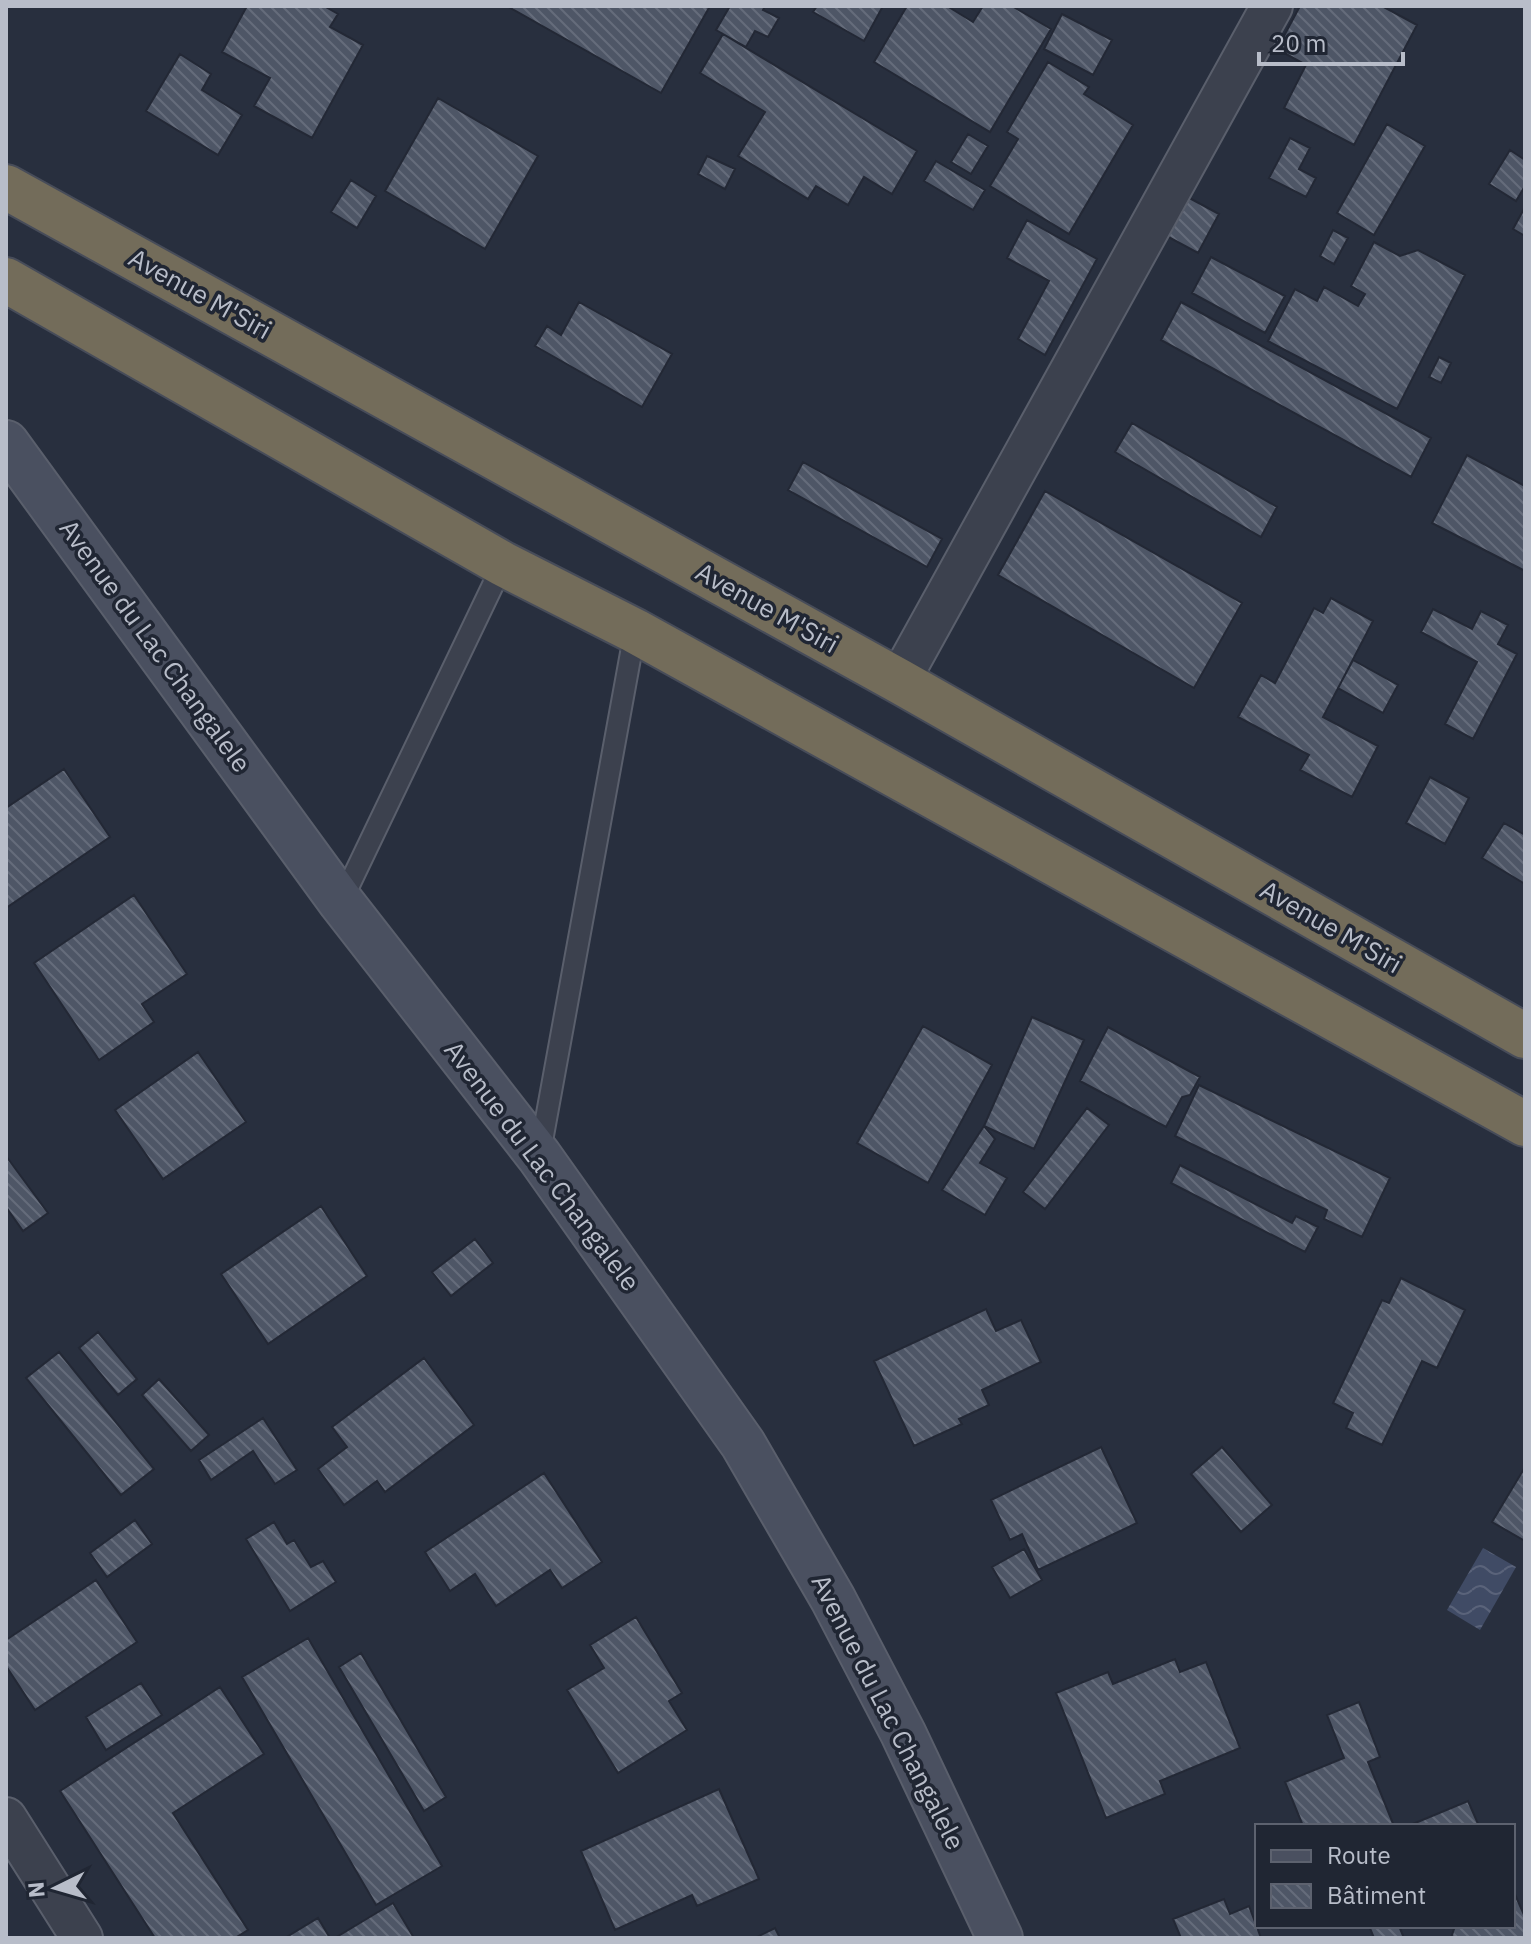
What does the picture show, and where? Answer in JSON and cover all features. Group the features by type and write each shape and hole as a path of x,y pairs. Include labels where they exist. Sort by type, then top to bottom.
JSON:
{"highway":[{"name":"Avenue M'Siri","path":"6,187 899,681 1525,1036"},
{"path":"6,280 503,564 635,631 1525,1124"}],"street":[{"path":"899,681 1272,6"},
{"name":"Avenue du Lac Changalele","path":"6,443 341,902 539,1156 751,1457 833,1599 896,1719 1000,1938"},
{"path":"6,1818 82,1938"}],"lane":[{"path":"341,902 503,564"},
{"path":"539,1156 635,631"}],"water":[{"path":"1483,1548 1516,1567 1480,1630 1447,1610"}],"building":[{"path":"247,6 324,6 338,14 330,27 363,45 312,138 254,106 270,78 222,52"},
{"path":"507,6 710,6 661,93"},
{"path":"730,6 765,6 763,10 779,18 768,37 755,31 746,47 716,30"},
{"path":"817,6 883,6 864,41 813,12"},
{"path":"907,6 947,6 973,22 983,6 1012,6 1051,29 990,132 874,62"},
{"path":"1300,6 1382,6 1417,25 1354,145 1284,108 1306,65 1277,49"},
{"path":"1062,14 1112,40 1093,75 1044,49"},
{"path":"723,34 917,151 892,194 864,177 848,205 816,186 808,199 738,156 765,112 700,73"},
{"path":"180,54 211,74 202,90 242,115 218,155 146,111"},
{"path":"1048,62 1089,87 1084,94 1133,125 1069,234 990,186 1018,139 1007,132"},
{"path":"438,98 538,156 485,249 385,191"},
{"path":"1387,124 1425,146 1374,235 1337,213"},
{"path":"968,134 988,146 971,174 951,162"},
{"path":"1290,138 1310,148 1299,169 1316,178 1306,197 1269,178"},
{"path":"1510,150 1525,160 1525,186 1516,201 1489,184"},
{"path":"707,156 735,169 725,189 698,174"},
{"path":"936,161 985,190 973,210 924,181"},
{"path":"351,180 376,196 357,228 331,212"},
{"path":"1182,194 1219,214 1198,253 1161,233"},
{"path":"1525,207 1525,236 1513,229"},
{"path":"1027,220 1097,259 1045,355 1018,339 1049,281 1007,258"},
{"path":"1333,230 1348,238 1334,264 1320,256"},
{"path":"1374,242 1400,256 1418,250 1465,275 1397,409 1268,341 1295,289 1317,301 1324,287 1358,306 1365,294 1351,286"},
{"path":"1211,257 1285,296 1265,333 1192,293"},
{"path":"579,302 672,354 642,407 535,346 547,326 561,335"},
{"path":"1181,302 1431,438 1411,477 1161,340"},
{"path":"1439,357 1451,363 1441,383 1429,377"},
{"path":"1132,423 1277,507 1261,537 1115,452"},
{"path":"1467,455 1525,486 1525,571 1432,523"},
{"path":"803,462 942,539 927,567 788,490"},
{"path":"1045,491 1242,603 1194,688 998,575"},
{"path":"1331,598 1373,621 1323,717 1378,746 1352,797 1300,770 1309,755 1238,717 1261,675 1275,683 1314,608 1323,613"},
{"path":"1433,609 1472,629 1481,611 1508,625 1498,644 1517,654 1473,739 1445,724 1477,662 1421,632"},
{"path":"1353,660 1398,685 1383,713 1338,688"},
{"path":"64,769 110,837 6,908 6,808"},
{"path":"1430,777 1469,798 1445,844 1406,823"},
{"path":"1504,823 1525,835 1525,884 1482,858"},
{"path":"134,895 187,974 142,1004 154,1022 99,1060 34,963"},
{"path":"1032,1017 1084,1040 1034,1149 984,1126"},
{"path":"923,1026 992,1065 928,1183 857,1143"},
{"path":"1108,1027 1200,1077 1190,1095 1182,1097 1166,1127 1080,1081"},
{"path":"198,1052 246,1122 163,1179 115,1110"},
{"path":"1199,1085 1390,1178 1362,1237 1324,1219 1327,1210 1175,1136"},
{"path":"1087,1108 1109,1125 1045,1209 1023,1192"},
{"path":"984,1126 995,1139 980,1163 1007,1178 985,1215 942,1190"},
{"path":"6,1156 48,1213 23,1231 6,1207"},
{"path":"1180,1165 1292,1223 1296,1216 1318,1227 1305,1252 1171,1183"},
{"path":"321,1206 367,1276 268,1344 221,1274"},
{"path":"475,1239 493,1263 451,1296 432,1272"},
{"path":"1401,1278 1465,1310 1437,1368 1422,1361 1382,1445 1346,1428 1353,1413 1333,1403 1382,1300 1389,1303"},
{"path":"986,1309 996,1331 1021,1320 1041,1362 982,1390 989,1405 959,1419 962,1424 914,1446 874,1361"},
{"path":"98,1332 137,1379 118,1395 79,1348"},
{"path":"59,1352 154,1469 121,1495 26,1378"},
{"path":"424,1358 474,1425 385,1492 377,1481 344,1505 318,1469 347,1447 332,1427"},
{"path":"159,1379 209,1435 191,1451 142,1395"},
{"path":"263,1418 297,1470 275,1484 253,1451 211,1480 199,1460"},
{"path":"1101,1447 1137,1523 1038,1570 1022,1534 1010,1540 991,1500"},
{"path":"1222,1447 1272,1505 1241,1532 1191,1474"},
{"path":"1525,1467 1525,1541 1492,1522"},
{"path":"544,1473 602,1562 562,1588 550,1570 496,1606 475,1574 450,1591 425,1552"},
{"path":"135,1520 152,1544 107,1577 90,1553"},
{"path":"274,1522 287,1544 294,1540 311,1567 323,1561 336,1582 290,1611 246,1539"},
{"path":"1024,1549 1042,1580 1010,1598 992,1567"},
{"path":"96,1580 137,1642 35,1710 6,1666 6,1640"},
{"path":"636,1617 682,1693 669,1701 687,1730 618,1773 567,1690 604,1668 590,1645"},
{"path":"308,1638 442,1866 376,1905 242,1677"},
{"path":"361,1653 446,1797 424,1811 339,1667"},
{"path":"1175,1659 1180,1672 1206,1662 1240,1748 1160,1781 1165,1794 1106,1818 1056,1693 1108,1672 1113,1684"},
{"path":"141,1683 162,1715 106,1750 86,1717"},
{"path":"220,1687 264,1754 173,1813 248,1930 235,1938 155,1938 60,1791"},
{"path":"1359,1702 1380,1757 1368,1762 1393,1824 1302,1824 1285,1782 1344,1758 1327,1715"},
{"path":"719,1789 759,1879 697,1906 692,1895 615,1930 581,1851"},
{"path":"1468,1801 1478,1824 1413,1824"},
{"path":"1515,1894 1525,1917 1525,1938 1451,1938 1454,1928 1515,1928"},
{"path":"1224,1899 1230,1914 1249,1906 1261,1938 1181,1938 1173,1919"},
{"path":"393,1903 414,1938 335,1938"},
{"path":"318,1918 330,1938 285,1938"},
{"path":"775,1928 780,1938 755,1938"},
{"path":"1370,1928 1400,1928 1404,1938 1374,1938"}]}
